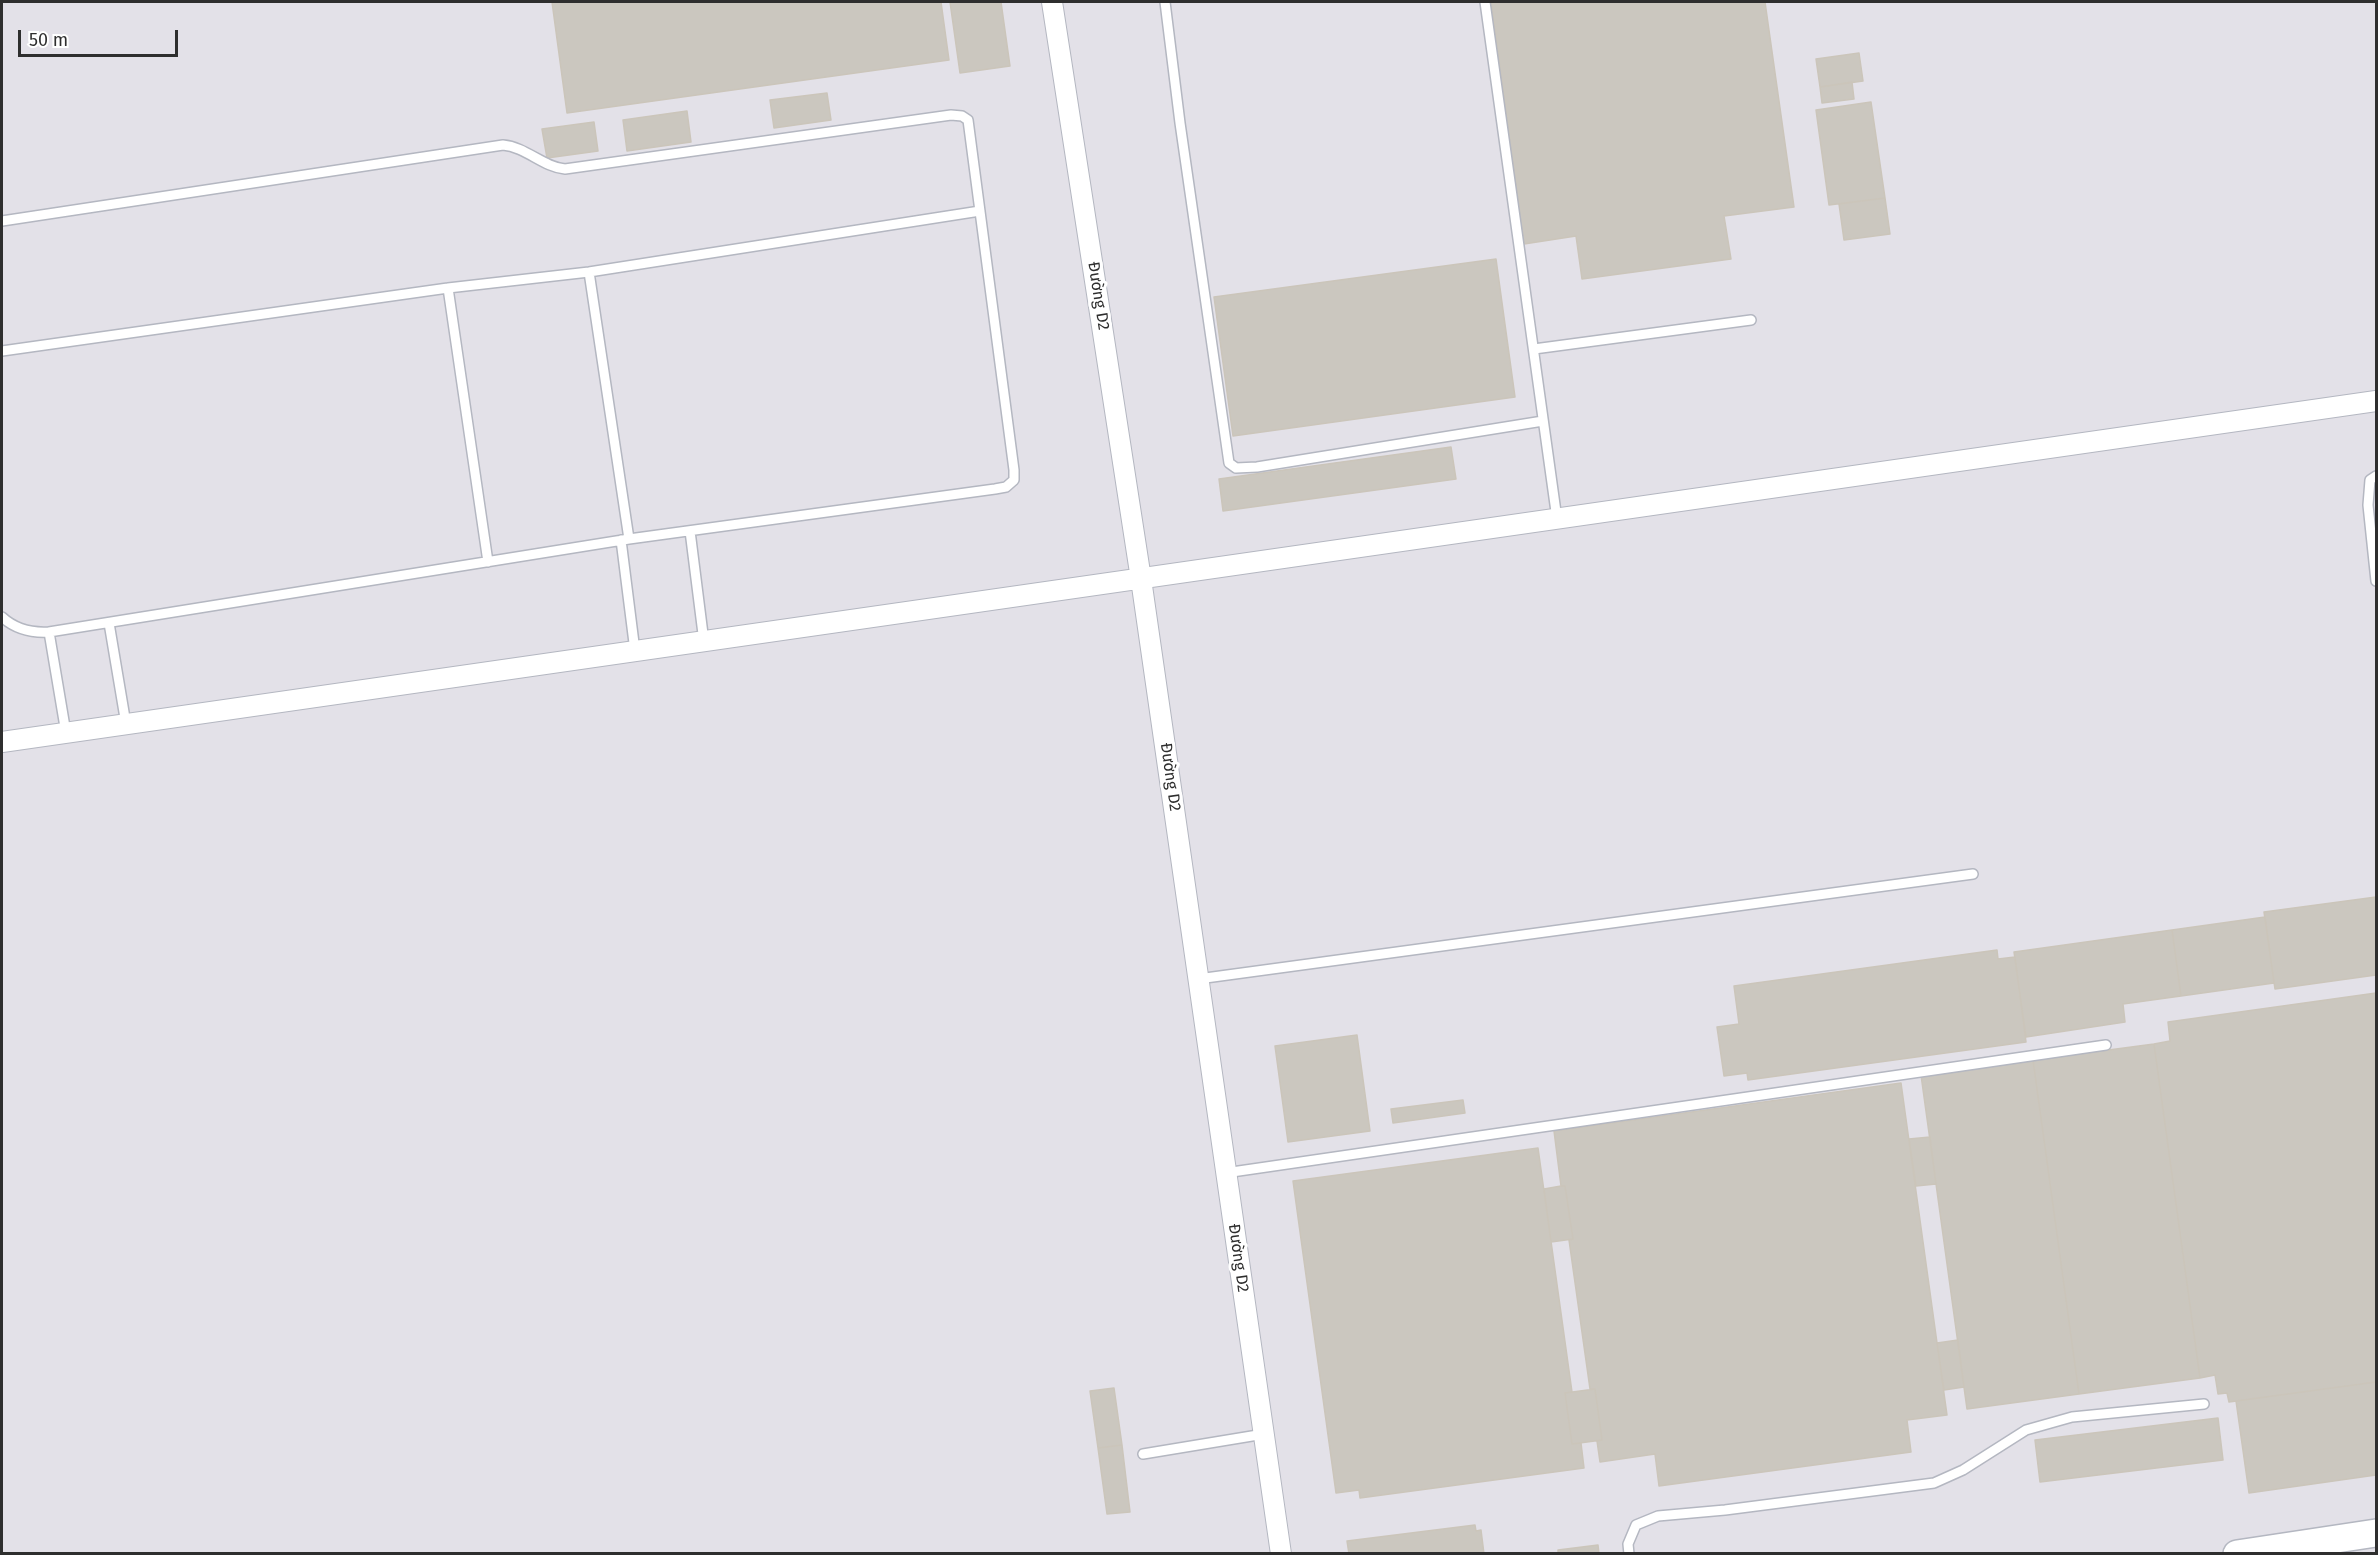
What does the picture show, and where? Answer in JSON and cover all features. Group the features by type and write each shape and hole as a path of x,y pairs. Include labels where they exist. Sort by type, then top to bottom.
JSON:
{"street":[{"name":"Đường D2","path":"1052,2 1141,579 1281,1554"},
{"path":"2,742 2376,401"},
{"path":"2237,1554 2376,1533"}],"lane":[{"path":"1165,2 1229,463 1236,468 1257,467 1543,421"},
{"path":"1485,2 1557,519"},
{"path":"2,221 503,145 514,146 550,165 565,169 962,116 968,120 1014,470 1014,480 1006,487 995,489 625,540 49,632 33,633 2,617"},
{"path":"2,351 448,288 589,272 980,211"},
{"path":"589,272 625,540 635,652"},
{"path":"448,288 488,562"},
{"path":"1534,349 1751,320"},
{"path":"2376,476 2370,480 2368,505 2376,581"},
{"path":"690,531 704,642"},
{"path":"109,622 126,724"},
{"path":"49,632 66,733"},
{"path":"1198,979 1973,874"},
{"path":"1226,1173 2106,1046"},
{"path":"1629,1554 1628,1544 1636,1525 1658,1516 1725,1510 1934,1483 1964,1470 2026,1430 2072,1417 2204,1404"},
{"path":"1143,1454 1263,1434"}],"shaded area":[{"path":"2,2 2376,2 2376,1553 2,1553"}],"building":[{"path":"552,2 941,2 949,60 567,113"},
{"path":"950,2 1001,2 1010,66 960,73"},
{"path":"1491,2 1765,2 1794,207 1724,216 1731,259 1582,279 1576,236 1524,244"},
{"path":"1859,53 1863,81 1820,87 1816,59"},
{"path":"1852,82 1854,99 1822,103 1820,87"},
{"path":"827,93 831,120 774,128 770,100"},
{"path":"1871,102 1885,198 1829,205 1816,110"},
{"path":"687,111 691,142 627,151 623,120"},
{"path":"594,122 598,151 547,158 542,129"},
{"path":"1885,198 1890,234 1844,240 1839,204"},
{"path":"1496,259 1515,397 1233,436 1214,297"},
{"path":"1451,447 1456,479 1223,511 1219,479"},
{"path":"2376,897 2376,975 2275,989 2264,912"},
{"path":"2265,917 2274,983 2181,996 2172,930"},
{"path":"2172,930 2181,996 2123,1004 2125,1022 2026,1037 2014,952"},
{"path":"1997,950 1998,959 2015,957 2026,1042 1748,1080 1747,1073 1724,1076 1717,1027 1739,1024 1734,986"},
{"path":"2376,993 2376,1382 2229,1402 2227,1393 2218,1394 2215,1375 2200,1378 2154,1044 2170,1041 2168,1022"},
{"path":"1357,1035 1370,1131 1288,1142 1275,1046"},
{"path":"2154,1044 2200,1378 2079,1394 2033,1060"},
{"path":"2033,1060 2079,1394 1967,1409 1921,1075"},
{"path":"1901,1083 1947,1415 1907,1420 1911,1452 1659,1486 1655,1454 1600,1462 1597,1441 1602,1440 1595,1389 1590,1389 1569,1240 1573,1239 1565,1186 1561,1186 1554,1131"},
{"path":"1463,1100 1465,1113 1393,1123 1391,1109"},
{"path":"1930,1137 1936,1184 1916,1186 1909,1139"},
{"path":"1538,1148 1572,1392 1565,1393 1572,1444 1581,1443 1584,1468 1360,1498 1359,1490 1336,1493 1293,1181"},
{"path":"1565,1186 1573,1239 1551,1242 1544,1189"},
{"path":"1958,1340 1964,1387 1944,1390 1937,1343"},
{"path":"2376,1382 2376,1475 2249,1493 2236,1401"},
{"path":"1114,1388 1122,1445 1098,1448 1090,1391"},
{"path":"1595,1389 1602,1440 1572,1444 1565,1393"},
{"path":"2218,1418 2223,1460 2040,1482 2035,1440"},
{"path":"1122,1445 1130,1512 1107,1514 1098,1448"},
{"path":"1475,1525 1476,1531 1481,1530 1484,1554 1349,1554 1347,1541"},
{"path":"1598,1545 1599,1554 1558,1554 1558,1550"}]}
